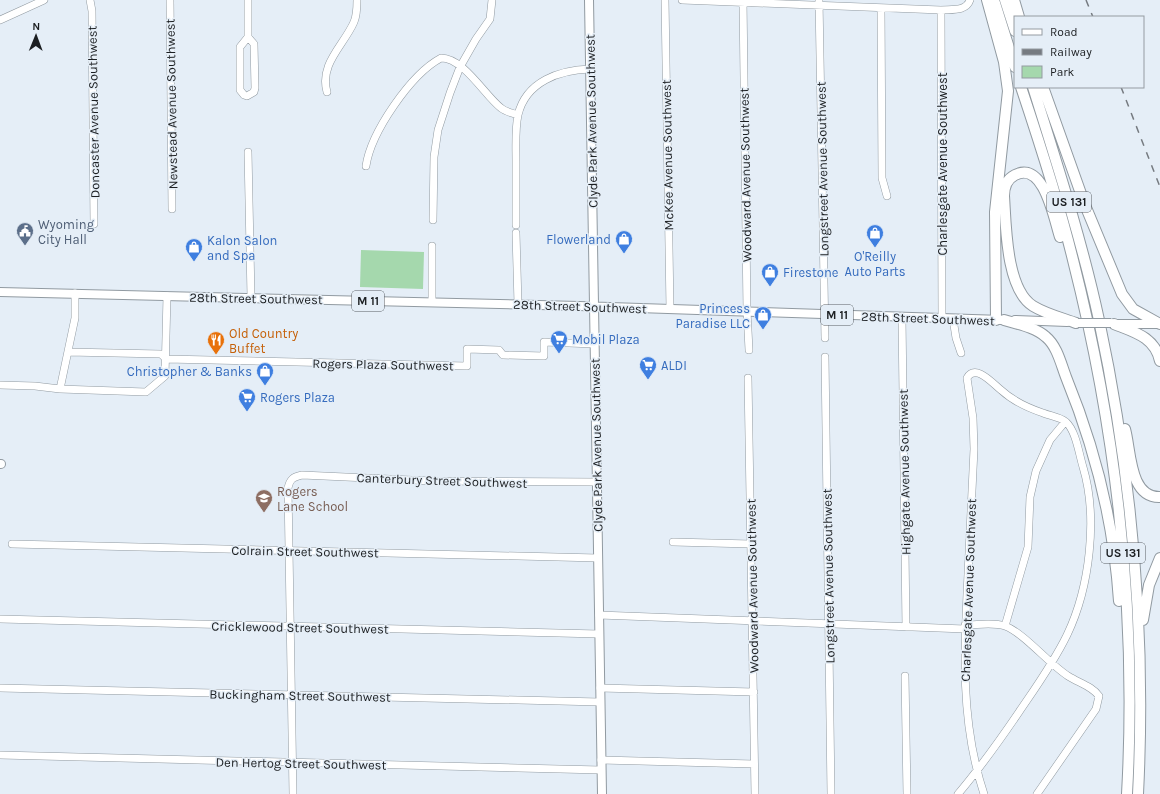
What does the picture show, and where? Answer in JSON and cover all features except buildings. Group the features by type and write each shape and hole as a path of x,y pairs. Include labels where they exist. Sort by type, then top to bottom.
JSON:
{"highway":[{"path":"987,0 1004,62 1008,91 995,212 1000,320 1039,332 1051,343 1069,384 1083,422 1097,468 1109,525 1117,579 1122,650 1129,696"},
{"path":"994,0 1014,64"},
{"path":"1005,0 1014,28"},
{"path":"1014,0 1019,16"},
{"name":"US 131","path":"1021,88 1060,213 1080,290 1104,403 1116,487 1125,591 1129,696 1127,794"},
{"name":"US 131","path":"1033,88 1080,242 1099,320 1112,389 1130,508 1140,664 1138,794"},
{"path":"1043,88 1085,205 1122,294 1133,309 1160,324"},
{"path":"1077,323 1033,306 1022,295 1016,284 1012,267 1004,196 1006,184 1013,176 1020,173 1030,173 1041,181 1080,290"},
{"path":"1113,323 1146,337 1156,348 1160,361"},
{"path":"1112,389 1125,431 1137,482 1146,494 1160,497"},
{"path":"1140,664 1146,596 1151,577 1160,558"}],"main road":[{"name":"Clyde Park Avenue Southwest","path":"589,0 602,794"},
{"name":"28th Street Southwest","path":"0,292 594,306 902,318 1160,324"}],"street":[{"path":"0,20 44,0"},
{"name":"Doncaster Avenue Southwest","path":"90,0 92,11 94,224"},
{"name":"Newstead Avenue Southwest","path":"170,0 172,209"},
{"path":"248,0 248,37 240,47 240,90 247,96 254,92 255,88 254,47 252,41 248,37"},
{"path":"327,92 325,80 327,70 333,54 354,22 357,0"},
{"path":"433,220 434,157 438,130 460,67 490,19 492,0"},
{"name":"McKee Avenue Southwest","path":"665,0 670,309"},
{"path":"682,0 819,2 881,8 941,10 958,9 969,3"},
{"path":"897,0 897,8"},
{"name":"Woodward Avenue Southwest","path":"743,1 747,311 749,350"},
{"name":"Longstreet Avenue Southwest","path":"819,2 824,338"},
{"path":"881,8 882,178 887,196"},
{"name":"Charlesgate Avenue Southwest","path":"941,10 942,319"},
{"path":"366,166 368,153 385,120 412,84 440,58 446,58 460,67 477,81 496,104 506,111 518,115"},
{"path":"516,225 518,115 529,94 546,79 567,70 590,69"},
{"path":"248,152 251,297"},
{"path":"516,233 518,304"},
{"path":"432,246 432,302"},
{"path":"60,389 75,318 75,293"},
{"path":"0,386 26,385 60,389 146,392 165,376 167,296"},
{"name":"Highgate Avenue Southwest","path":"902,318 906,627"},
{"path":"953,319 956,338 961,353"},
{"name":"Rogers Plaza Southwest","path":"68,352 161,354 166,359 466,366 467,349 499,350 503,355 544,356 544,342 594,344"},
{"name":"Longstreet Avenue Southwest","path":"825,358 831,794"},
{"name":"Charlesgate Avenue Southwest","path":"984,794 977,772 965,698 965,627 974,449 973,418 967,385 969,375 979,373 1003,392 1025,406 1065,422"},
{"name":"Woodward Avenue Southwest","path":"748,378 753,620 754,794"},
{"path":"958,794 977,772 1051,664 1067,634 1080,600 1088,552 1090,505 1086,477 1072,432 1065,422 1050,440 1036,471 1030,497 1028,547 1005,626"},
{"name":"Canterbury Street Southwest","path":"289,550 290,481 293,477 302,475 433,481 597,482"},
{"path":"673,542 751,544"},
{"name":"Colrain Street Southwest","path":"12,544 598,558"},
{"path":"289,550 293,794"},
{"path":"599,616 753,620 906,627 965,627 994,624 1005,626 1017,633 1051,664 1093,690 1099,696 1096,710 1037,794"},
{"name":"Cricklewood Street Southwest","path":"0,619 599,634"},
{"path":"905,676 907,794"},
{"name":"Buckingham Street Southwest","path":"0,688 600,702"},
{"path":"600,688 754,692"},
{"name":"Den Hertog Street Southwest","path":"0,755 601,770"},
{"path":"601,760 754,764"}],"green space":[{"path":"361,250 424,252 423,289 360,287"}],"railway":[{"path":"1086,0 1093,16"},
{"path":"1121,88 1160,187"}],"place":[{"name":"Wyoming City Hall","path":"25,246"},
{"name":"O'Reilly Auto Parts","path":"875,248"},
{"name":"Flowerland","path":"624,254"},
{"name":"Kalon Salon and Spa","path":"194,262"},
{"name":"Firestone","path":"770,287"},
{"name":"Princess Paradise LLC","path":"763,330"},
{"name":"Mobil Plaza","path":"559,354"},
{"name":"Old Country Buffet","path":"216,355"},
{"name":"ALDI","path":"648,380"},
{"name":"Christopher & Banks","path":"265,386"},
{"name":"Rogers Plaza","path":"247,412"},
{"name":"Rogers Lane School","path":"264,513"}]}
